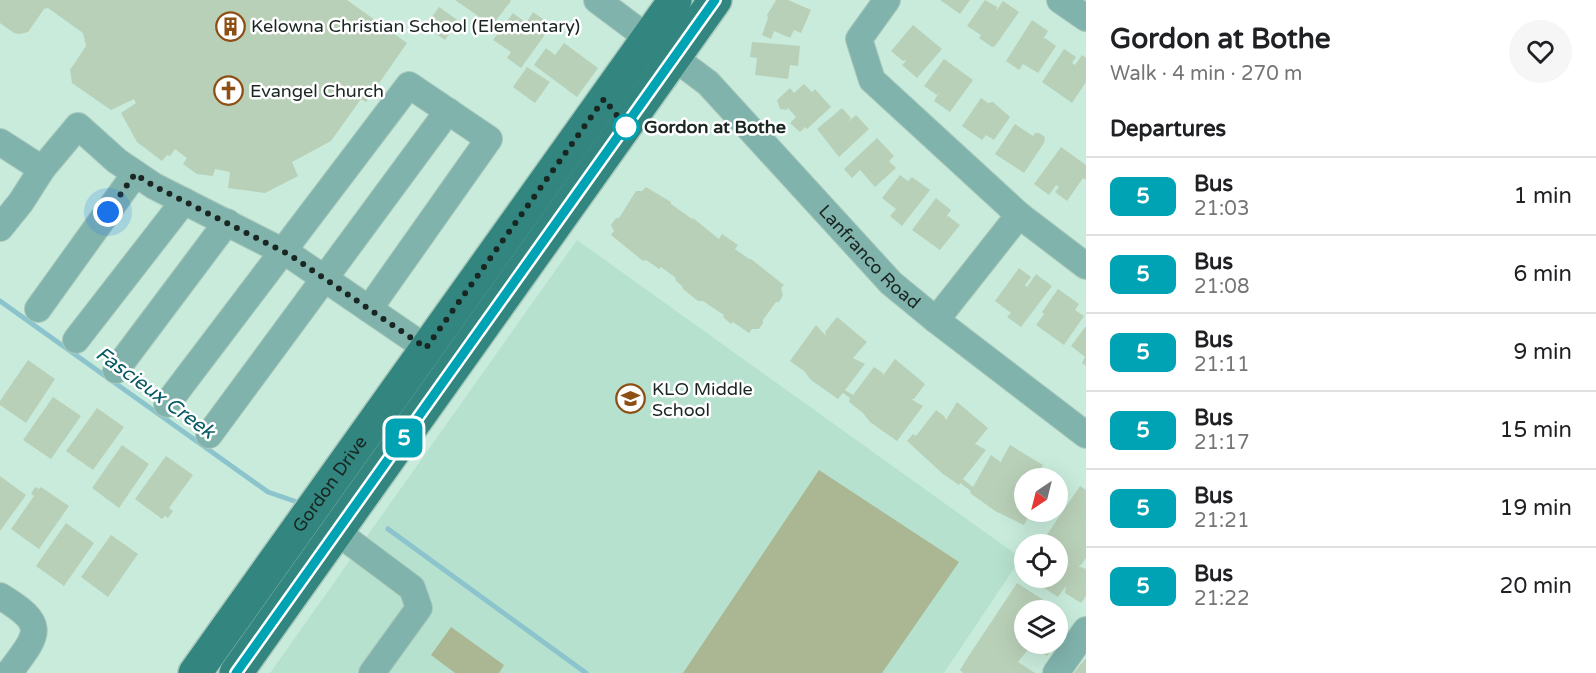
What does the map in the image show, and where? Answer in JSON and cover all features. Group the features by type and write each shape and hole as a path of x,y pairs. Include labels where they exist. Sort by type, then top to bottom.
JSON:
{"main road":[{"name":"Gordon Drive","path":"195,673 675,0"},
{"name":"Gordon Drive","path":"236,673 715,0"}],"street":[{"name":"Lanfranco Road","path":"597,0 708,83 891,283 1086,435"},
{"path":"886,0 860,39 872,80 1019,215 1086,266"},
{"path":"1060,0 1086,18"},
{"path":"167,404 409,85 489,139 369,309"},
{"path":"209,435 448,111"},
{"path":"0,228 21,202 42,169 78,126 135,174 154,186 282,251 426,348"},
{"path":"0,142 42,169"},
{"path":"38,309 135,174"},
{"path":"76,340 184,201"},
{"path":"936,320 1019,215"},
{"path":"116,370 227,222"},
{"path":"337,532 412,588 419,608 372,673"},
{"path":"0,596 33,620 35,631 29,646 9,673"},
{"path":"1056,673 1086,630"}],"shaded area":[{"name":"KLO Middle School","path":"577,240 1014,553 1014,568 944,673 270,673"},
{"path":"819,470 959,562 882,673 683,673"},
{"path":"451,627 504,665 499,673 455,673 431,655"}],"building":[{"name":"Evangel Church","path":"0,0 347,0 407,43 366,102 361,99 331,141 292,162 298,176 265,193 228,188 230,172 215,169 213,176 197,174 183,164 187,158 175,149 162,161 137,142 121,113 136,103 134,99 111,110 72,83 70,70 86,46 83,33 48,8 44,9 28,32 14,33 0,23"},
{"path":"455,0 511,1 487,32 476,24 481,18"},
{"path":"776,0 788,0 811,10 801,33 794,30 790,38 774,31 771,39 762,35 767,15"},
{"path":"940,0 970,0 960,14"},
{"path":"985,0 997,7 996,11 1003,1 1019,12 992,47 979,38 981,35 967,26"},
{"path":"439,7 459,21 445,40 425,27"},
{"path":"533,12 552,25 521,68 507,58 511,52 493,40 513,13 525,22 523,24 525,25"},
{"path":"1032,20 1048,31 1043,39 1045,38 1056,46 1038,73 1023,64 1019,70 1006,61"},
{"path":"913,25 942,49 917,78 902,65 906,61 891,51"},
{"path":"752,42 800,46 798,66 790,65 788,79 755,75 757,58 750,57"},
{"path":"564,43 598,68 577,97 534,65 546,48 555,55"},
{"path":"1064,49 1076,57 1072,63 1075,65 1082,55 1086,58 1086,82 1072,103 1042,82"},
{"path":"944,59 973,80 950,112 934,101 940,91 937,95 924,86"},
{"path":"527,67 550,82 535,103 513,87"},
{"path":"804,84 812,92 815,89 831,107 807,129 805,127 800,132 790,123 796,117 788,108 780,109 777,100 790,88 794,93"},
{"path":"981,98 988,103 993,102 1010,117 994,140 986,135 982,140 962,126"},
{"path":"842,108 851,118 848,122 856,115 869,129 839,157 817,129"},
{"path":"1015,124 1033,136 1039,133 1045,137 1044,143 1024,173 995,154"},
{"path":"877,138 894,156 889,161 896,168 875,187 860,170 852,178 844,169"},
{"path":"1061,147 1086,165 1086,180 1083,178 1067,201 1055,192 1059,187 1056,185 1049,195 1034,184"},
{"path":"900,175 908,181 912,177 930,190 902,226 890,216 896,209 882,198"},
{"path":"646,187 671,202 719,239 722,234 738,245 735,249 784,285 781,288 783,295 763,320 759,329 752,329 749,333 733,322 731,324 723,317 724,315 703,301 698,301 683,289 675,280 676,278 661,267 659,269 646,260 643,261 611,235 614,231 611,225 616,218 619,218 636,191 642,191"},
{"path":"936,198 951,210 946,217 948,216 960,225 940,250 912,230"},
{"path":"1019,268 1031,277 1025,285 1027,287 1036,274 1052,286 1021,327 1007,317 1011,313 995,301"},
{"path":"1058,289 1079,304 1075,310 1084,316 1064,345 1036,325"},
{"path":"837,317 867,342 853,358 865,364 845,390 853,395 874,367 883,373 884,377 895,359 925,384 914,399 911,399 923,406 897,441 870,422 849,402 850,398 843,393 838,399 811,380 804,371 790,361 816,325 826,336 825,332"},
{"path":"1086,326 1086,366 1082,363 1085,357 1071,346"},
{"path":"28,360 55,379 26,423 0,405 0,401"},
{"path":"53,397 81,416 51,459 23,440"},
{"path":"957,402 988,428 974,443 986,450 963,479 973,487 991,455 1002,463 1010,445 1043,465 1041,468 1014,468 1014,520 995,511 960,483 959,485 943,474 907,441 913,434 916,436 936,410 946,420"},
{"path":"97,408 124,427 93,470 66,451"},
{"path":"122,445 149,464 119,508 92,488"},
{"path":"166,456 193,475 169,508 173,511 168,518 165,516 162,519 135,499"},
{"path":"0,476 26,495 0,531"},
{"path":"1080,486 1086,490 1086,558 1078,566 1086,569 1086,596 1081,603 1065,593 1066,588 1068,588 1068,534 1047,534 1056,522 1068,522 1068,504"},
{"path":"35,487 39,489 41,487 69,506 39,549 11,529 34,496 31,494"},
{"path":"66,523 94,543 64,586 36,566"},
{"path":"111,535 138,554 108,597 81,577"},
{"path":"1014,588 1025,588 1043,600 1014,600 1014,654 1024,654 1018,662 1035,673 963,673 960,670"},
{"path":"1044,588 1065,588 1058,597"},
{"path":"1086,658 1086,673 1074,673 1080,665"}],"waterway":[{"name":"Fascieux Creek","path":"0,301 268,492 297,502"},
{"name":"Fascieux Creek","path":"388,529 586,673"}],"bus line":[{"name":"5","path":"236,673 715,0"}],"place":[{"name":"Kelowna Christian School (Elementary)","path":"230,26"},
{"name":"Evangel Church","path":"229,91"},
{"name":"Gordon at Bothe","path":"626,127"},
{"name":"KLO Middle School","path":"631,399"}],"route":[{"path":"108,212 135,174 154,186 290,255 426,348 604,99 626,127"}]}
